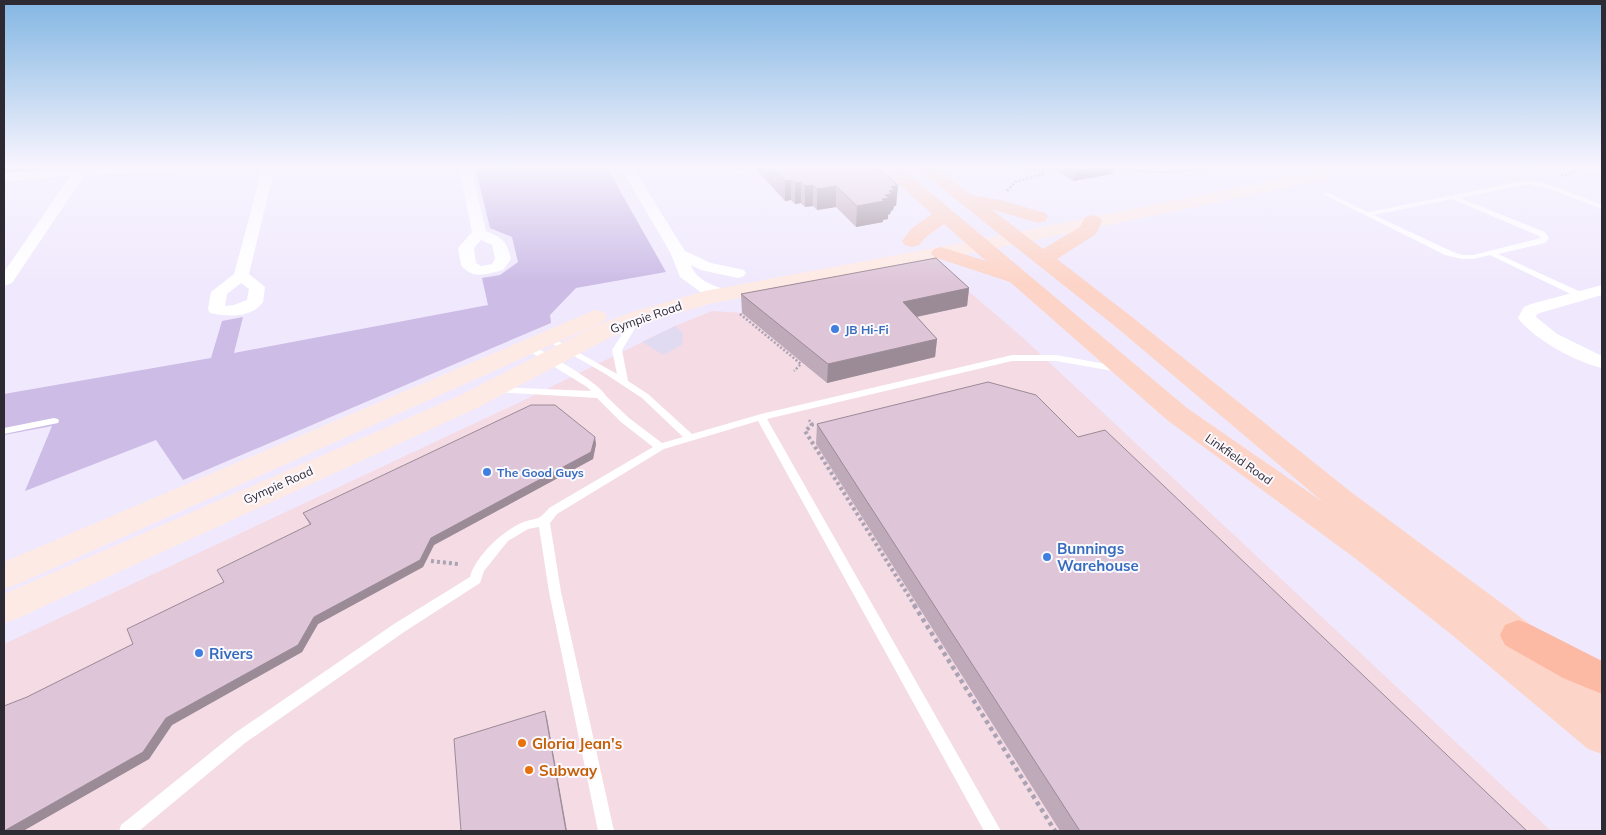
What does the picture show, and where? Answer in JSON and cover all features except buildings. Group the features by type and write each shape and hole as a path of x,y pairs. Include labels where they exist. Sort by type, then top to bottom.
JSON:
{"highway":[{"path":"1518,635 1576,667 1602,678"}],"main road":[{"name":"Linkfield Road","path":"934,205 982,245 1032,270 1124,322 1340,500 1518,635 1602,707"},
{"name":"Linkfield Road","path":"973,205 1014,238 1032,270 1128,371 1201,432 1368,550 1602,736"},
{"path":"996,205 1038,217"},
{"name":"Gympie Road","path":"4,609 494,390 548,349 644,298 696,283 738,274 1102,205"},
{"name":"Gympie Road","path":"4,576 548,349 637,318 686,303 725,294 982,245 1173,205"},
{"path":"912,241 918,231 935,222 944,213"},
{"path":"941,253 1032,270 1058,249 1089,230 1092,221"}],"street":[{"path":"4,281 57,205"},
{"path":"241,276 258,205"},
{"path":"473,205 479,233"},
{"path":"649,205 679,254 686,274 708,290 725,294"},
{"path":"679,254 707,266 738,274"},
{"path":"1602,290 1537,308 1530,311 1527,318 1531,324 1546,335 1602,363"}],"lane":[{"path":"1348,205 1448,253 1462,257 1473,257 1491,253 1545,238 1542,234 1471,205"},
{"path":"1367,214 1412,205"},
{"path":"1491,253 1582,296"},
{"path":"624,383 617,350 637,318"},
{"path":"548,349 624,383 645,396 689,437"},
{"path":"548,349 602,395 625,420 660,447"},
{"path":"127,831 240,738 399,628 476,580 478,570 504,538 525,526 544,522 553,511 660,447 761,417 1012,358 1056,358 1128,371"},
{"path":"494,390 602,395"},
{"path":"761,417 993,831"},
{"path":"4,431 54,421"},
{"path":"544,522 555,592 606,831"}],"path":[{"path":"740,314 801,364 794,371"},
{"path":"809,419 812,425 805,431 1055,831"},
{"path":"430,561 458,564"}],"shaded area":[{"path":"484,205 628,205 666,272 576,288 550,315 551,323 183,480 156,440 25,491 52,426 4,435 4,394 211,358 222,321 243,317 234,353 488,305 482,278 500,275 518,262 512,237 490,228"},
{"path":"947,273 1021,336 1551,831 4,831 4,644 516,404 675,326 712,311 742,313"},
{"path":"675,326 683,333 682,345 663,355 642,342"}],"place":[{"name":"JB Hi-Fi","path":"835,329"},
{"name":"The Good Guys","path":"487,472"},
{"name":"Bunnings Warehouse","path":"1047,557"},
{"name":"Rivers","path":"199,653"},
{"name":"Gloria Jean's","path":"522,743"},
{"name":"Subway","path":"529,770"}]}
